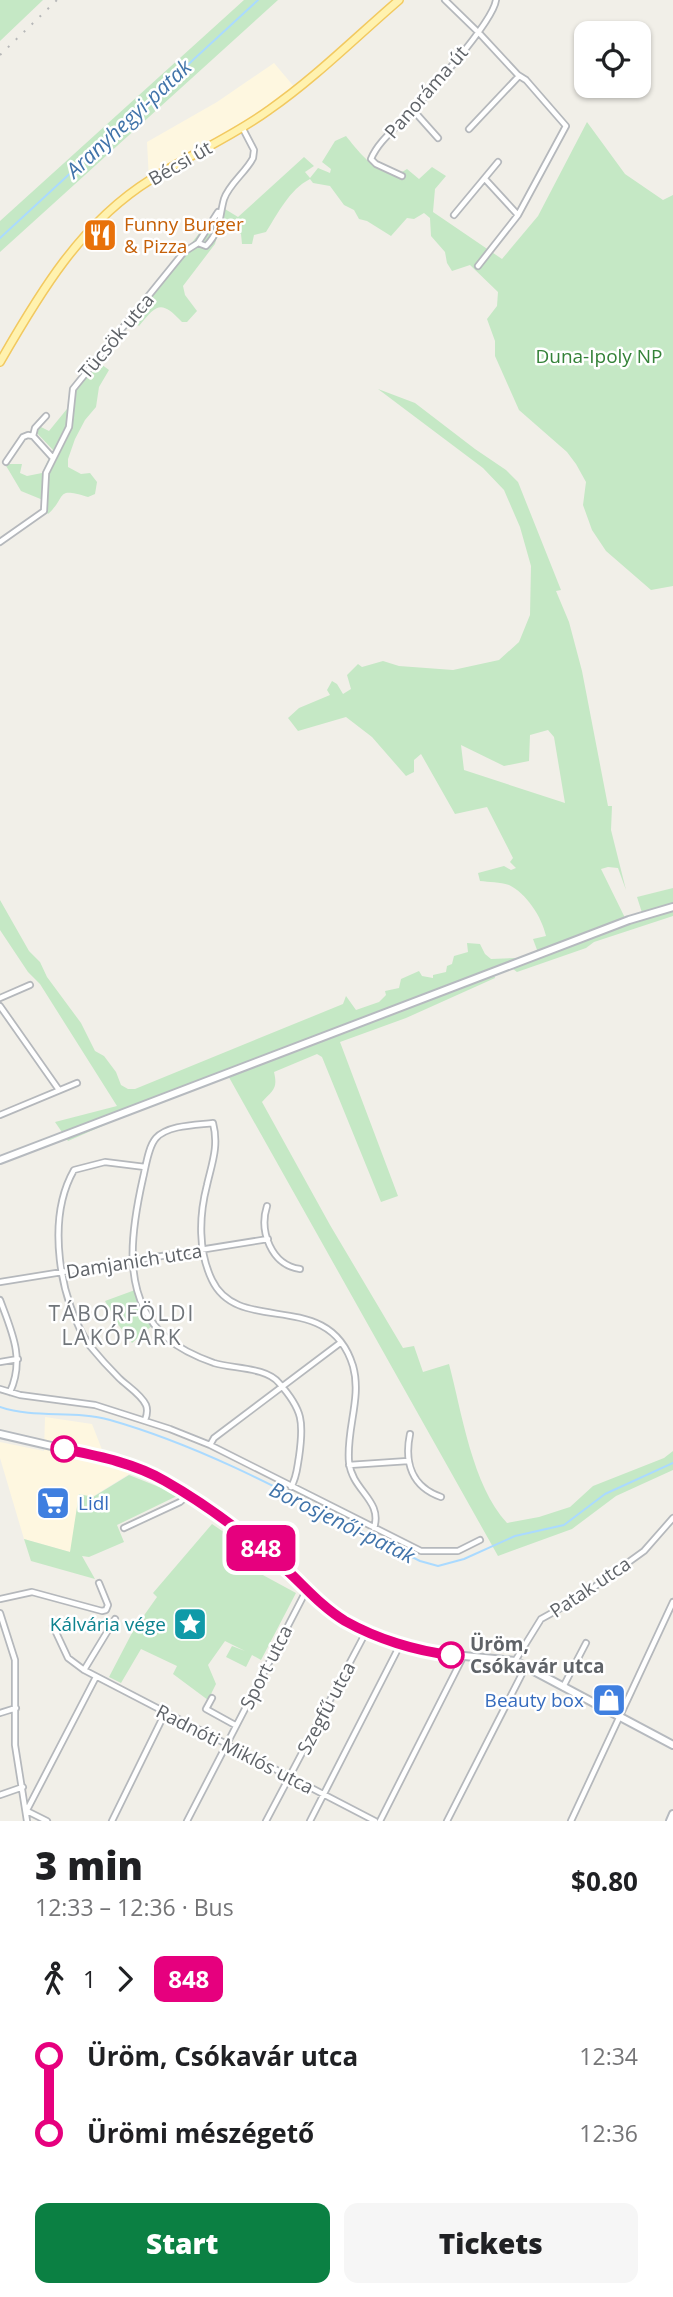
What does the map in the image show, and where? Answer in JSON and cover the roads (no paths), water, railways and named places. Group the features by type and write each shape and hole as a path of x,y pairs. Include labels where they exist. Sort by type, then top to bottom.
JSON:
{"main road":[{"name":"Bécsi út","path":"0,362 52,276 104,216 149,180 279,103 399,0"},
{"path":"0,1160 629,920 673,907"},
{"path":"0,1434 129,1464 163,1479 274,1558 333,1613 366,1632 444,1654 491,1657 526,1665 673,1745"},
{"path":"670,1821 673,1814"}],"street":[{"path":"445,0 526,80 566,126 518,215 478,266"},
{"name":"Panoráma út","path":"402,176 376,164 372,159 387,136 478,32 492,13 496,0"},
{"path":"469,129 519,76"},
{"path":"412,110 438,138"},
{"name":"Tücsök utca","path":"198,243 206,246 211,241 223,215 224,198 253,160 254,150 242,127"},
{"path":"454,215 498,162"},
{"path":"485,179 518,215"},
{"name":"Tücsök utca","path":"0,542 44,511 46,473 69,427 73,389 178,258 198,243 218,212"},
{"path":"33,436 35,428 46,416"},
{"path":"6,461 23,436 29,435 52,457"},
{"path":"0,998 30,985"},
{"path":"0,1006 59,1090"},
{"path":"0,1115 77,1083"},
{"path":"291,1487 296,1479 303,1425 298,1409 283,1388 270,1376 197,1357 167,1338 155,1326 142,1305 135,1282 133,1261 135,1220 145,1167 158,1136 212,1123 216,1150 204,1201 202,1250 218,1291 230,1302 250,1309 323,1325 348,1355 355,1380 356,1397 348,1449 349,1465 355,1482 376,1510 374,1528"},
{"path":"145,1167 105,1162 74,1170 66,1189 59,1226 62,1272 68,1299 82,1332 107,1366 144,1401 147,1411 145,1420"},
{"path":"267,1206 264,1217 268,1240 275,1257 292,1268 300,1269"},
{"name":"Damjanich utca","path":"0,1282 268,1240"},
{"path":"0,1300 14,1337 18,1359 16,1380 10,1392"},
{"path":"210,1445 215,1438 340,1343"},
{"path":"0,1362 18,1359"},
{"path":"0,1389 95,1405 145,1420 210,1445 412,1547 431,1552 464,1549 480,1540"},
{"path":"410,1434 408,1461 417,1482 424,1490 441,1497"},
{"path":"349,1465 408,1461"},
{"path":"124,1528 180,1502 188,1495"},
{"name":"Patak utca","path":"515,1661 541,1619 579,1598 644,1551 673,1518"},
{"path":"0,1599 32,1592 102,1611 106,1610 108,1605 99,1583"},
{"name":"Sport utca","path":"187,1821 307,1589"},
{"path":"570,1821 673,1602"},
{"path":"0,1613 2,1631 15,1660 15,1745 27,1821"},
{"path":"84,1671 115,1619"},
{"name":"Radnóti Miklós utca","path":"53,1626 68,1658 84,1671 377,1821"},
{"name":"Szegfű utca","path":"266,1821 366,1632"},
{"path":"310,1821 401,1643"},
{"path":"563,1687 586,1643"},
{"path":"377,1821 463,1657"},
{"path":"447,1821 526,1665"},
{"path":"27,1811 96,1678"},
{"path":"212,1698 206,1709 235,1726"},
{"path":"0,1713 16,1708"},
{"path":"112,1821 165,1713"},
{"path":"0,1795 23,1787"},
{"path":"27,1811 47,1821"}],"waterway":[{"name":"Aranyhegyi-patak","path":"0,238 258,0"},
{"name":"Borosjenői-patak","path":"0,1407 27,1413 96,1417 150,1433 229,1465 420,1561 438,1566 464,1559 515,1536 564,1525 605,1494 673,1463"}],"railway":[{"path":"0,55 57,0"}],"place":[{"name":"Funny Burger & Pizza","path":"100,235"},
{"name":"Lidl","path":"53,1503"},
{"name":"Kálvária vége","path":"190,1624"},
{"name":"Üröm, Csókavár utca","path":"451,1655"},
{"name":"Beauty box","path":"609,1700"}],"district":[{"name":"TÁBORFÖLDI LAKÓPARK","path":"122,1326"}],"park label":[{"name":"Duna-Ipoly NP","path":"599,356"}]}
